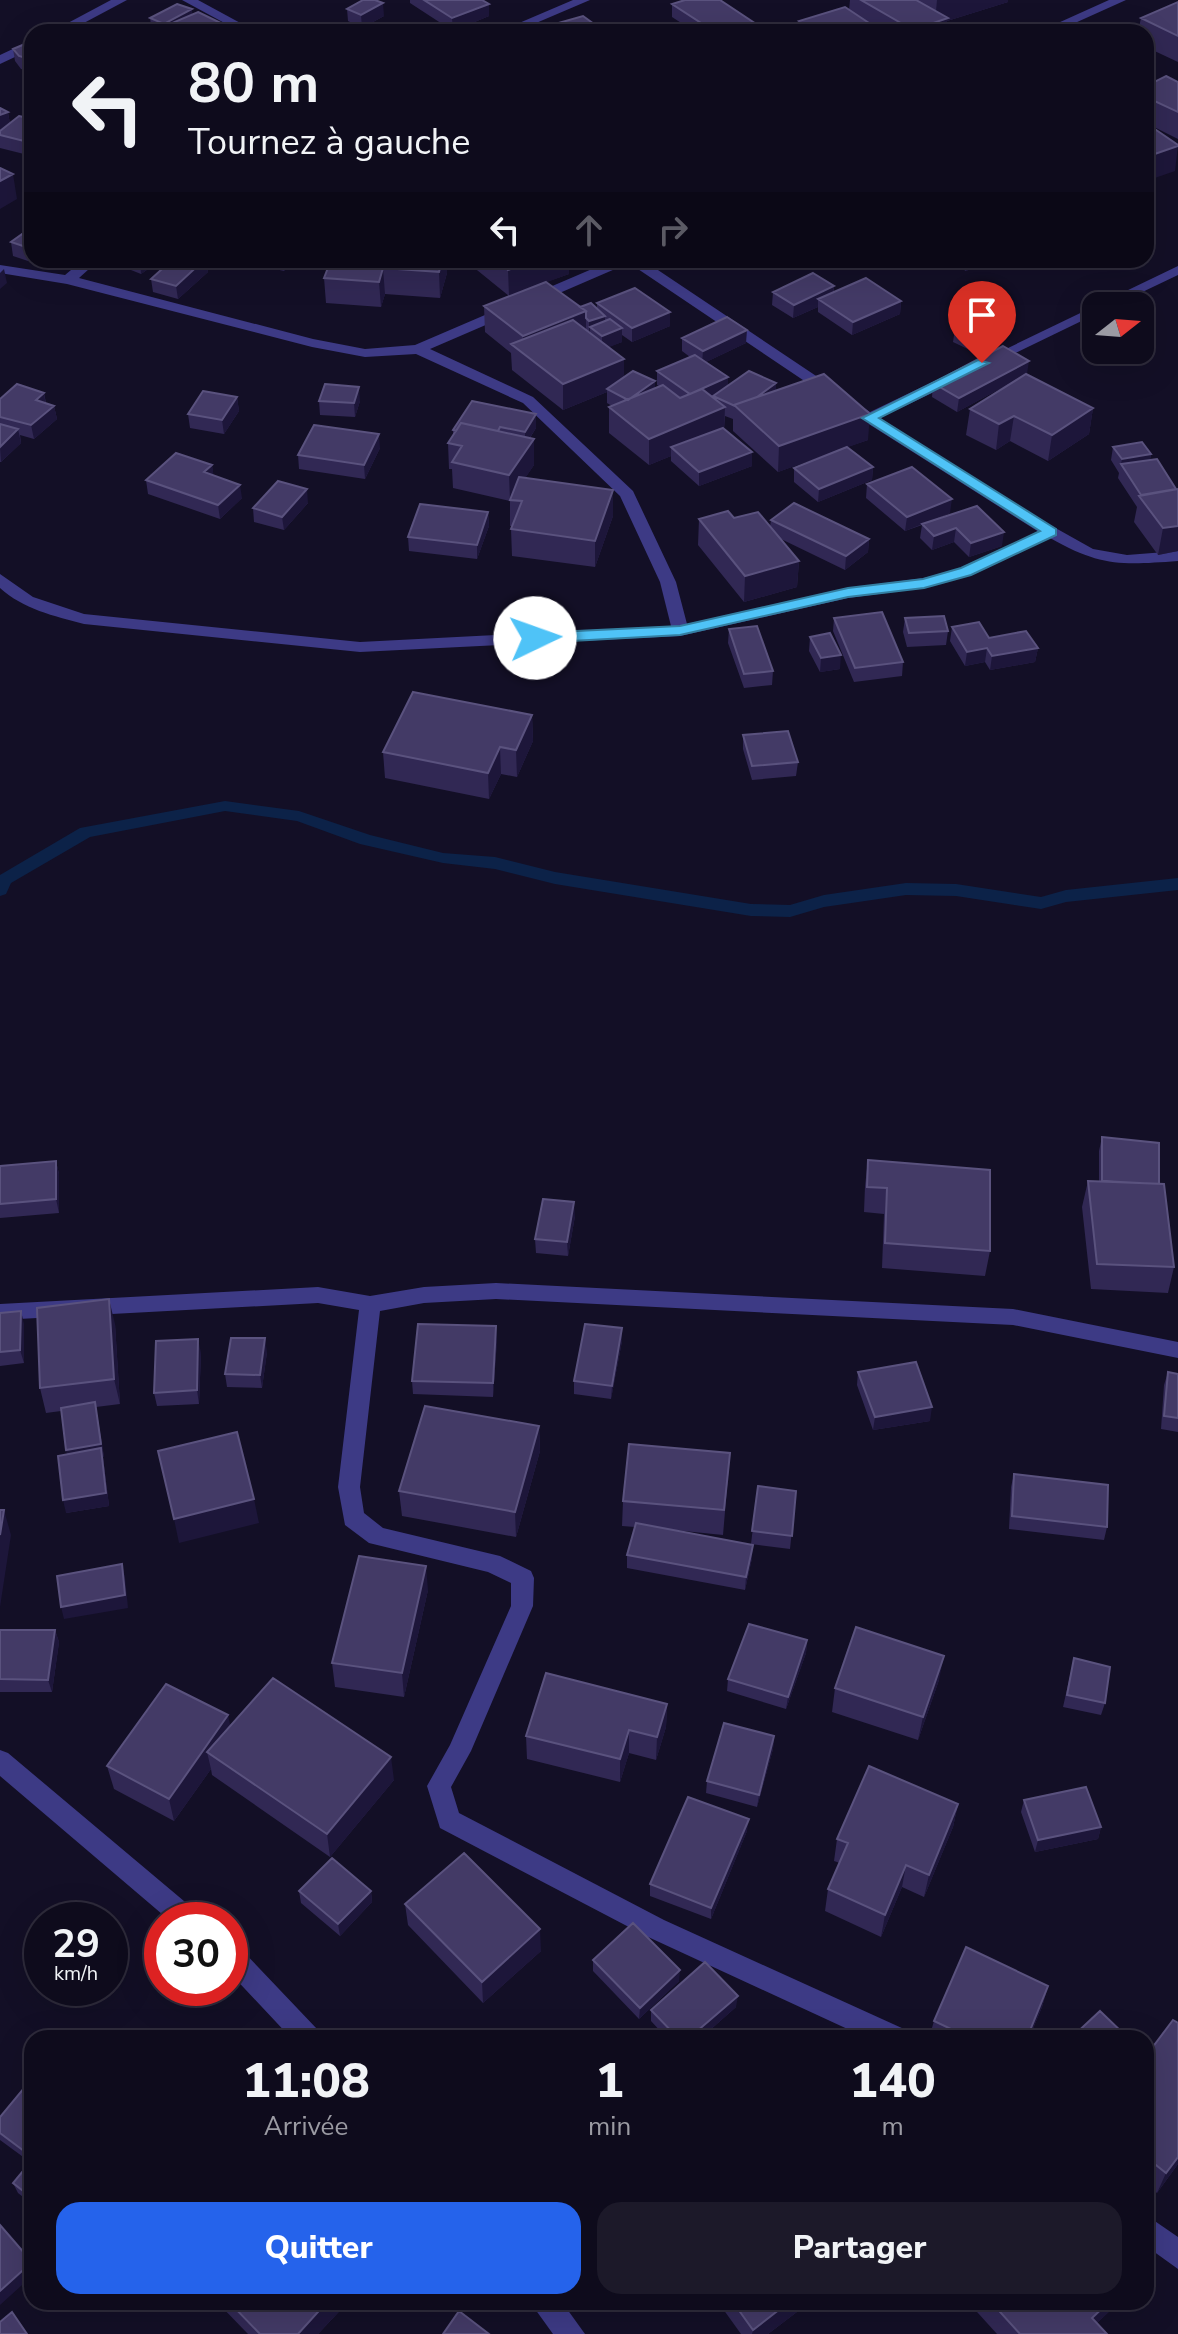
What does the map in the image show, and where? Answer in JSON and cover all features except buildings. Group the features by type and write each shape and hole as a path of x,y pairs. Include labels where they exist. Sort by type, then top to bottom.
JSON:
{"street":[{"path":"73,24 121,0"},
{"path":"188,0 235,24"},
{"path":"524,24 584,0"},
{"path":"1063,24 1120,0"},
{"path":"0,60 24,48"},
{"path":"68,280 82,268"},
{"path":"0,269 68,280 312,343 365,353 418,349 606,268"},
{"path":"646,268 869,418 1088,553 1127,560 1178,556"},
{"path":"1132,292 1178,270"},
{"path":"869,418 1082,316"},
{"path":"418,349 528,400 627,494 668,582 680,631"},
{"path":"0,579 8,588 46,609 84,619 360,647 680,631 848,593 924,583 966,572 1051,532"},
{"path":"0,1312 318,1295 370,1304 424,1295 496,1291 1013,1317 1178,1350"},
{"path":"370,1304 349,1487 353,1518 377,1536 492,1563 523,1578 522,1606 459,1751 439,1786 449,1820 655,1928 878,2030"},
{"path":"0,1761 167,1902"},
{"path":"248,1974 300,2030"},
{"path":"1154,2235 1178,2255"},
{"path":"551,2310 571,2334"}],"waterway":[{"path":"0,890 4,880 86,832 225,806 299,816 366,840 443,858 495,863 555,878 751,910 790,911 824,901 906,889 956,890 1041,903 1066,896 1178,884"}],"route":[{"path":"535,638 680,631 848,593 924,583 966,572 1051,532 869,418 982,363"}]}
